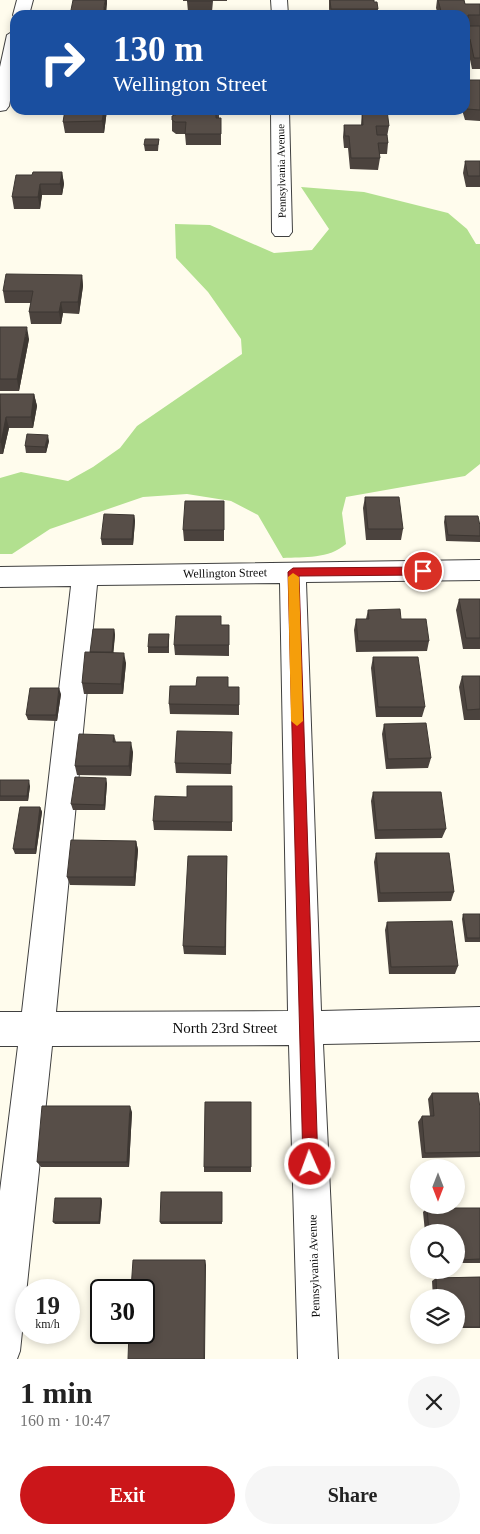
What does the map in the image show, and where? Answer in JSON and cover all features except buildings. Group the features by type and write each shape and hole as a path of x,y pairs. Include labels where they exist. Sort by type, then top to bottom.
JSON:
{"street":[{"path":"0,106 10,59"},
{"name":"Pennsylvania Avenue","path":"280,115 282,232"},
{"name":"Wellington Street","path":"0,577 480,570"},
{"name":"Pennsylvania Avenue","path":"293,572 305,1028 318,1359"},
{"path":"0,1351 37,1029 85,576"},
{"name":"North 23rd Street","path":"0,1029 305,1028 480,1024"}],"green space":[{"path":"301,187 364,192 448,213 467,229 476,244 480,244 480,464 465,476 346,497 342,513 346,544 324,555 283,558 258,515 231,501 187,494 143,497 50,529 12,554 0,554 0,478 21,472 68,481 93,467 120,448 137,426 242,354 241,339 208,292 176,258 175,224 210,225 274,253 312,250 329,229"}],"slow traffic":[{"path":"293,577 297,721"}],"route":[{"path":"310,1164 293,572 423,571"}]}
